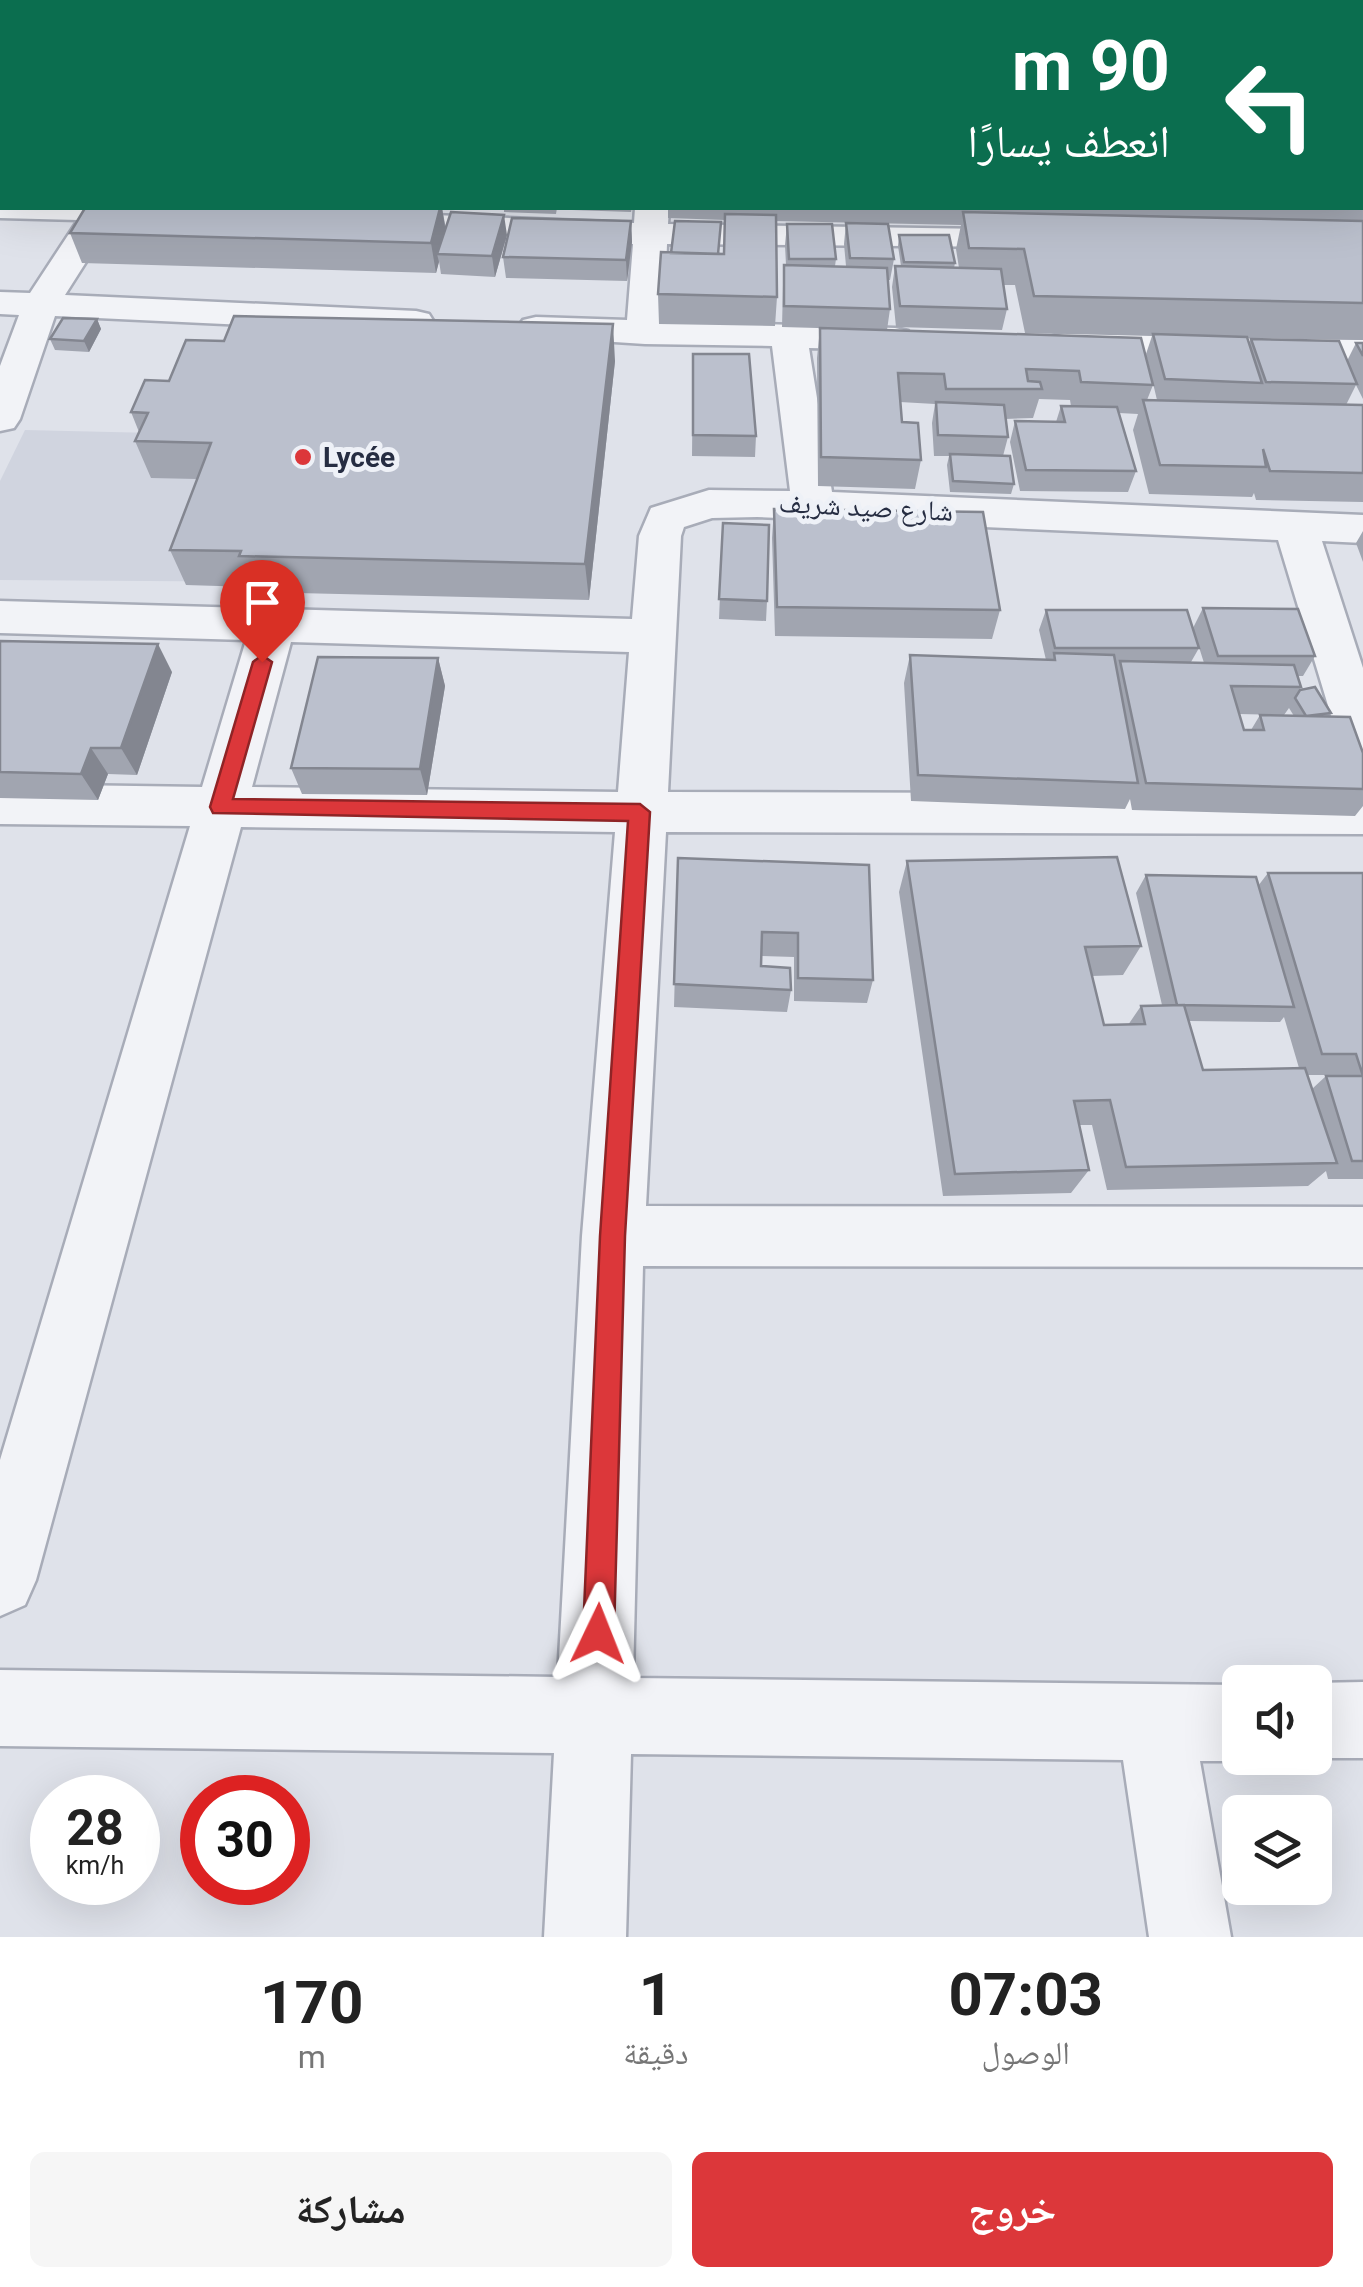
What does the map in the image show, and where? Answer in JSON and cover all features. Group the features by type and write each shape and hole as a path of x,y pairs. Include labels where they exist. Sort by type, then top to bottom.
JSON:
{"street":[{"path":"0,419 41,304 101,210"},
{"path":"122,210 200,214"},
{"path":"396,223 652,221 1066,237"},
{"path":"645,333 652,221"},
{"path":"0,303 450,324"},
{"path":"508,326 923,340"},
{"path":"789,336 813,504"},
{"path":"1038,344 1363,351"},
{"name":"شارع صيد شريف","path":"585,1937 612,1236 660,536 666,518 709,504 813,504 1363,529"},
{"path":"1296,528 1363,742"},
{"path":"0,617 653,636"},
{"path":"0,1580 273,625"},
{"path":"0,804 640,812 1363,814"},
{"path":"612,1236 1363,1238"},
{"path":"0,1708 1222,1723"},
{"path":"1332,1721 1363,1720"},
{"path":"1156,1725 1190,1937"}],"shaded area":[{"path":"25,430 154,433 585,584 0,580 0,481"}],"building":[{"path":"84,210 439,210 431,243 70,233"},
{"path":"451,212 504,215 492,256 437,254"},
{"path":"963,212 1363,221 1363,303 1034,296 1024,249 969,248"},
{"path":"725,214 776,215 777,297 658,294 661,252 724,254"},
{"path":"512,218 631,221 626,260 503,257"},
{"path":"675,221 721,222 718,254 671,253"},
{"path":"846,223 888,224 894,259 850,258"},
{"path":"787,224 832,224 836,259 789,259"},
{"path":"899,235 949,235 955,263 904,262"},
{"path":"784,265 887,268 890,309 784,306"},
{"path":"895,266 1001,269 1007,309 900,306"},
{"name":"Lycée","path":"234,316 613,324 585,564 239,556 241,551 170,550 211,443 135,441 148,413 131,412 145,380 169,381 186,340 224,341"},
{"path":"63,318 97,319 84,341 50,339"},
{"path":"820,328 1141,338 1153,385 1081,382 1079,371 1026,369 1028,381 1040,382 1042,389 946,389 944,374 898,373 902,422 918,423 921,460 821,457"},
{"path":"1153,334 1247,337 1262,383 1165,379"},
{"path":"1251,339 1339,341 1357,384 1266,382"},
{"path":"693,354 749,354 756,436 693,435"},
{"path":"1143,400 1363,405 1363,473 1270,471 1263,449 1266,467 1160,465"},
{"path":"936,402 1004,405 1008,437 938,435"},
{"path":"1061,406 1117,407 1136,471 1026,470 1015,421 1065,422"},
{"path":"950,454 1010,456 1014,484 953,481"},
{"path":"774,509 983,512 1000,610 777,607"},
{"path":"723,523 769,525 767,601 719,599"},
{"path":"1203,608 1298,609 1315,656 1218,656"},
{"path":"1046,610 1187,610 1199,648 1055,648"},
{"path":"0,641 158,644 121,748 91,748 81,774 0,772"},
{"path":"1054,653 1114,655 1138,783 918,775 910,655 1055,660"},
{"path":"318,657 438,658 420,769 291,768"},
{"path":"1120,661 1294,665 1301,687 1231,686 1244,730 1264,730 1260,715 1350,717 1363,753 1363,789 1146,783"},
{"path":"1315,687 1331,713 1306,716 1295,698 1300,690"},
{"path":"1117,857 1141,946 1085,947 1104,1025 1145,1024 1141,1006 1184,1005 1203,1070 1305,1068 1337,1163 1126,1167 1110,1100 1074,1101 1089,1170 955,1174 907,861"},
{"path":"678,858 869,865 873,980 798,978 798,933 762,932 761,966 790,968 791,990 674,984"},
{"path":"1268,873 1363,873 1363,1076 1356,1054 1322,1054"},
{"path":"1146,875 1256,877 1294,1007 1177,1005"},
{"path":"1326,1076 1363,1076 1363,1161 1352,1161"}],"place":[{"name":"Lycée","path":"303,457"}],"route":[{"path":"262,662 221,807 640,812 612,1236 598,1634"}]}
